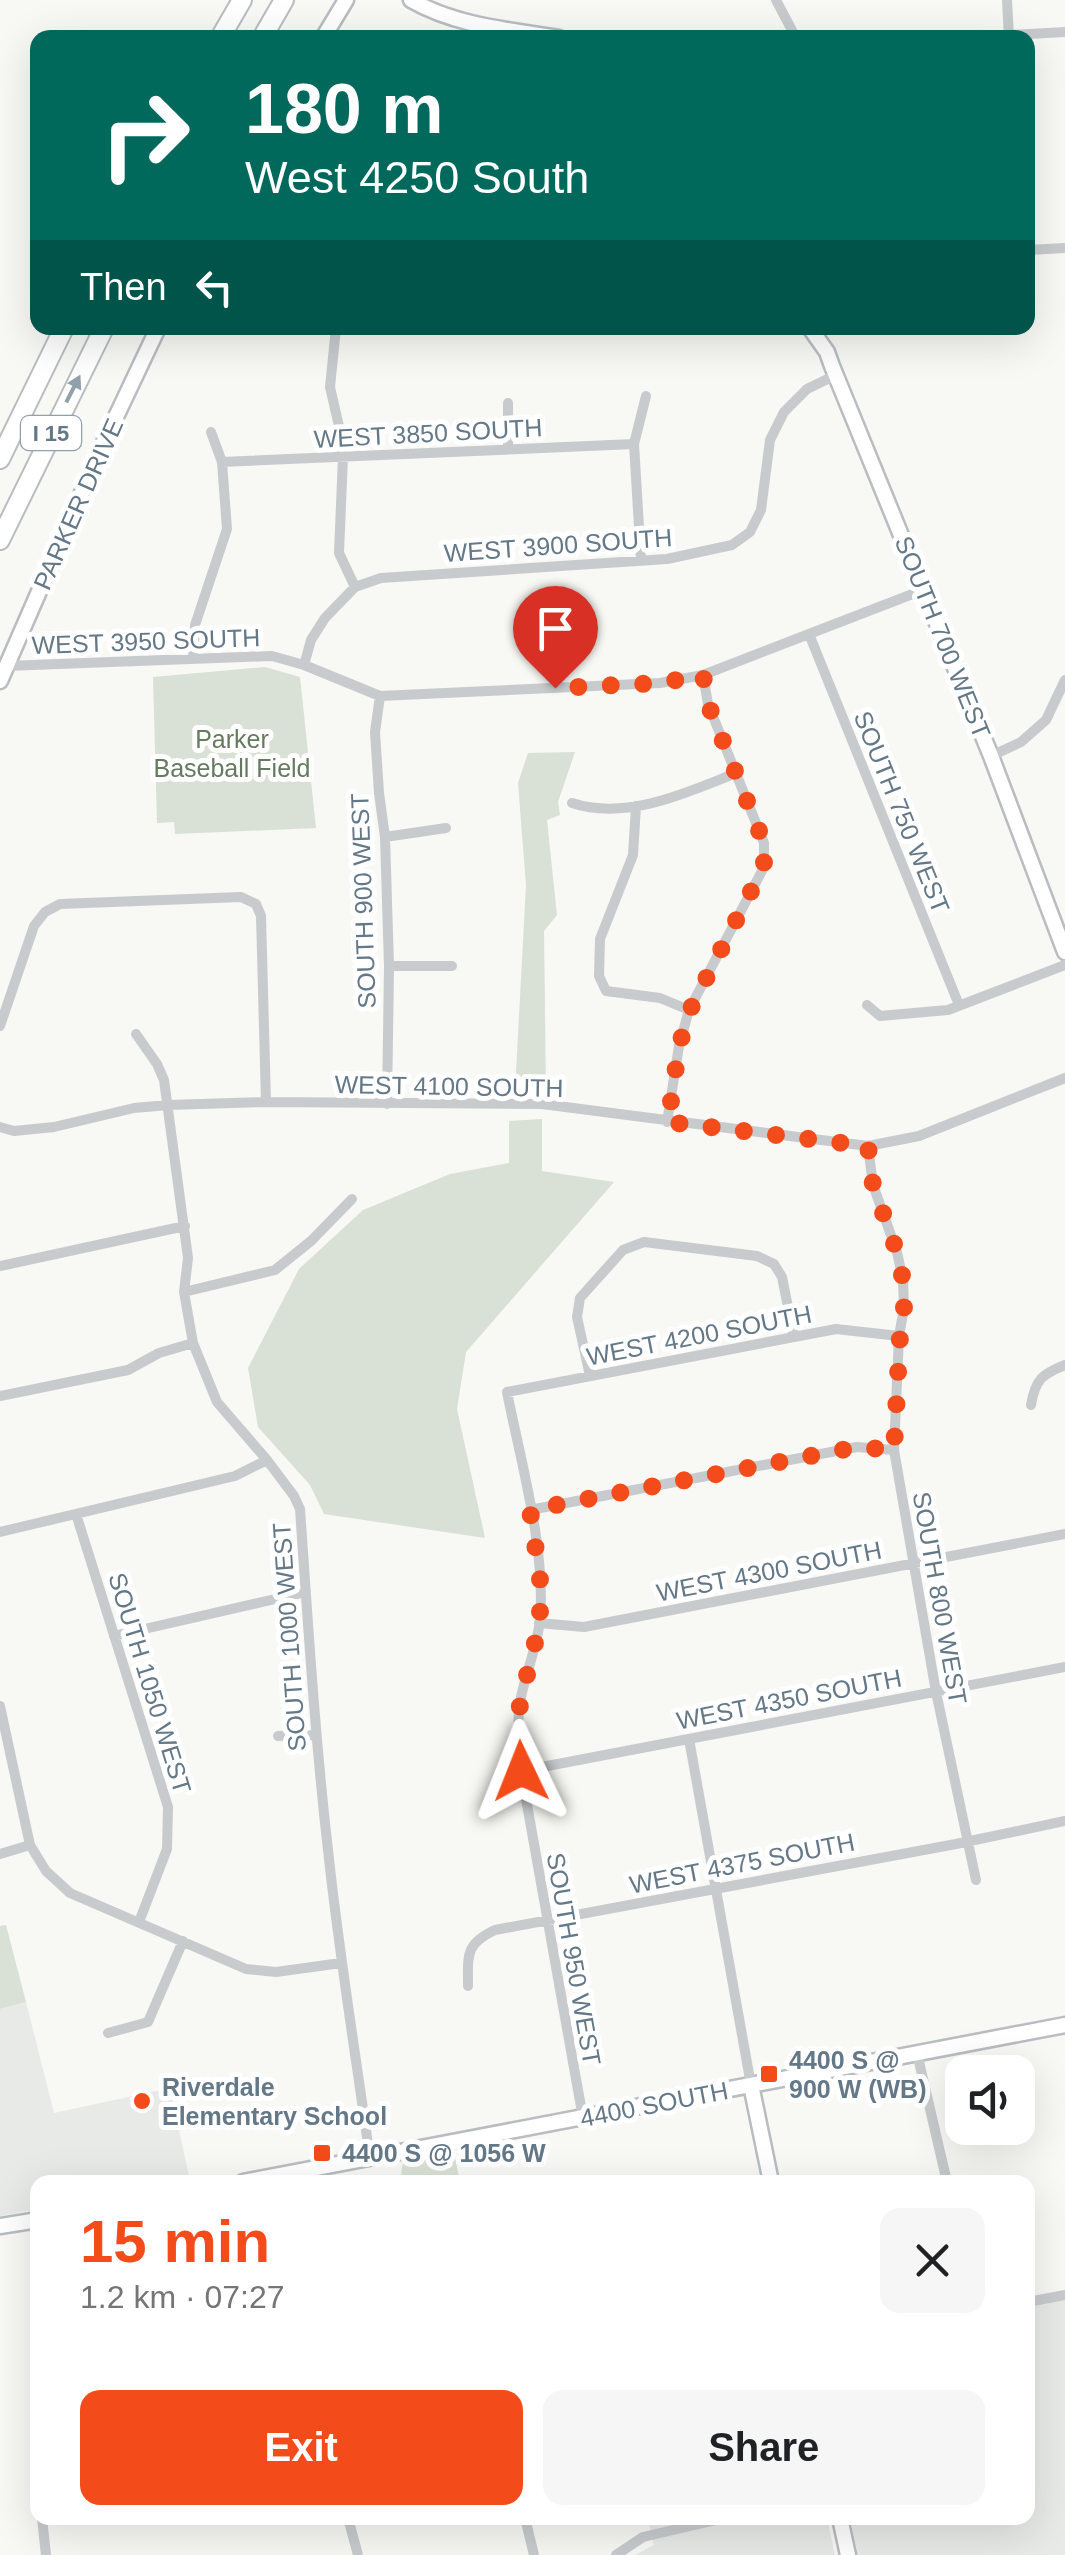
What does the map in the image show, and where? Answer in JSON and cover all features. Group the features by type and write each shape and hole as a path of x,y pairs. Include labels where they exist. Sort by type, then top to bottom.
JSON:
{"highway":[{"path":"225,30 242,0"},
{"path":"267,30 284,0"},
{"name":"I 15","path":"0,459 61,335"},
{"name":"I 15","path":"0,540 101,335"}],"street":[{"path":"328,30 346,0"},
{"path":"412,0 430,11 509,30"},
{"path":"776,0 792,30"},
{"path":"1007,0 1009,30"},
{"path":"1035,34 1065,32"},
{"path":"1035,250 1065,248"},
{"name":"PARKER DRIVE","path":"0,681 155,335"},
{"path":"304,666 311,640 325,618 355,587 339,553 343,457 330,387 335,335"},
{"name":"SOUTH 700 WEST","path":"815,335 836,375 991,756 1065,952"},
{"name":"WEST 3900 SOUTH","path":"355,587 381,578 667,559 732,545 750,532 761,510 770,440 784,412 806,389 836,375"},
{"path":"641,560 634,444 646,396"},
{"path":"508,403 508,450"},
{"path":"193,659 195,625 228,530 222,462 211,432"},
{"name":"WEST 3850 SOUTH","path":"222,462 634,444"},
{"name":"WEST 3950 SOUTH","path":"6,666 272,656 380,696 660,683 703,675 923,590"},
{"name":"SOUTH 750 WEST","path":"809,634 958,1005"},
{"path":"668,1122 679,1046 690,1010 764,866 764,843 708,704 703,675"},
{"path":"991,756 1021,742 1046,720 1065,680"},
{"name":"SOUTH 900 WEST","path":"380,696 375,732 385,837 389,966 387,1104"},
{"path":"572,803 586,808 664,802 736,773"},
{"path":"636,806 633,855 600,939 599,976 606,991 660,998 690,1010"},
{"path":"385,837 446,828"},
{"path":"0,1026 34,926 45,912 60,904 241,897 256,904 261,916 266,1102"},
{"path":"866,1005 880,1016 948,1010 1065,965"},
{"path":"389,966 452,966"},
{"name":"SOUTH 1000 WEST","path":"136,1034 158,1064 164,1080 188,1258 184,1292 193,1343 218,1402 267,1460 300,1510 316,1735 340,1962 370,2159"},
{"name":"WEST 4100 SOUTH","path":"0,1127 14,1131 54,1128 134,1108 168,1104 542,1104 868,1146 919,1136 1065,1078"},
{"name":"SOUTH 800 WEST","path":"868,1146 873,1185 903,1280 894,1450 936,1692 976,1880"},
{"path":"184,1292 276,1270 352,1199"},
{"path":"0,1266 184,1226"},
{"path":"590,1376 577,1317 580,1298 623,1250 644,1242 758,1256 774,1264 782,1277 794,1337"},
{"name":"WEST 4200 SOUTH","path":"507,1392 836,1329 900,1336"},
{"path":"0,1396 128,1370 159,1353 193,1343"},
{"path":"1032,1405 1034,1387 1042,1376 1065,1365"},
{"name":"SOUTH 950 WEST","path":"507,1392 540,1578 540,1623 520,1703 518,1742 582,2118"},
{"path":"530,1510 857,1447 894,1450"},
{"path":"0,1532 236,1476 267,1460"},
{"name":"SOUTH 1050 WEST","path":"76,1514 168,1807 167,1848 139,1922"},
{"name":"WEST 4300 SOUTH","path":"540,1623 584,1628 1065,1534"},
{"path":"114,1636 306,1592"},
{"name":"WEST 4350 SOUTH","path":"521,1771 1065,1667"},
{"path":"0,1706 30,1844 46,1871 70,1892 246,1969 276,1972 340,1962"},
{"path":"278,1736 316,1735"},
{"path":"689,1739 770,2175"},
{"name":"WEST 4375 SOUTH","path":"468,1986 468,1957 476,1939 496,1930 968,1842 1065,1820"},
{"path":"0,1854 30,1844"},
{"path":"108,2033 148,2022 183,1941"},
{"name":"4400 SOUTH","path":"310,2175 370,2159 1065,2024"},
{"path":"917,2053 946,2175"},
{"path":"0,2226 30,2221"},
{"path":"1035,2301 1065,2295"},
{"path":"43,2525 46,2555"},
{"path":"350,2525 358,2555"},
{"path":"527,2525 534,2555"},
{"path":"616,2555 643,2537 695,2525"},
{"path":"842,2525 848,2555"}],"shaded area":[{"name":"Riverdale Elementary School","path":"26,2002 54,2113 170,2088 189,2175 30,2175 30,2210 0,2216 0,2009"},
{"path":"1065,2291 1065,2555 858,2555 852,2525 1035,2525 1035,2297"},
{"path":"650,2525 829,2525 835,2555 635,2555 654,2545"}],"green space":[{"name":"Parker Baseball Field","path":"265,667 300,677 316,828 175,834 174,822 157,823 153,677"},
{"path":"575,752 558,802 560,815 547,820 557,915 544,931 546,1092 515,1091 526,885 518,783 528,753"},
{"path":"542,1119 542,1171 614,1182 466,1352 457,1409 485,1538 324,1514 310,1485 258,1427 248,1368 299,1269 363,1210 450,1174 509,1163 509,1121"},
{"path":"6,1925 26,2002 0,2009 0,1926"},
{"path":"454,2152 459,2175 401,2175 403,2162"}],"place":[{"name":"4400 S @ 900 W (WB)","path":"769,2074"},
{"name":"Riverdale Elementary School","path":"142,2101"},
{"name":"4400 S @ 1056 W","path":"322,2153"}],"route":[{"path":"521,1771 520,1703 540,1623 540,1578 530,1510 857,1447 894,1450 904,1308 897,1252 873,1185 868,1146 668,1122 679,1046 690,1010 764,866 764,843 708,704 703,675 660,683 555,688"}]}
